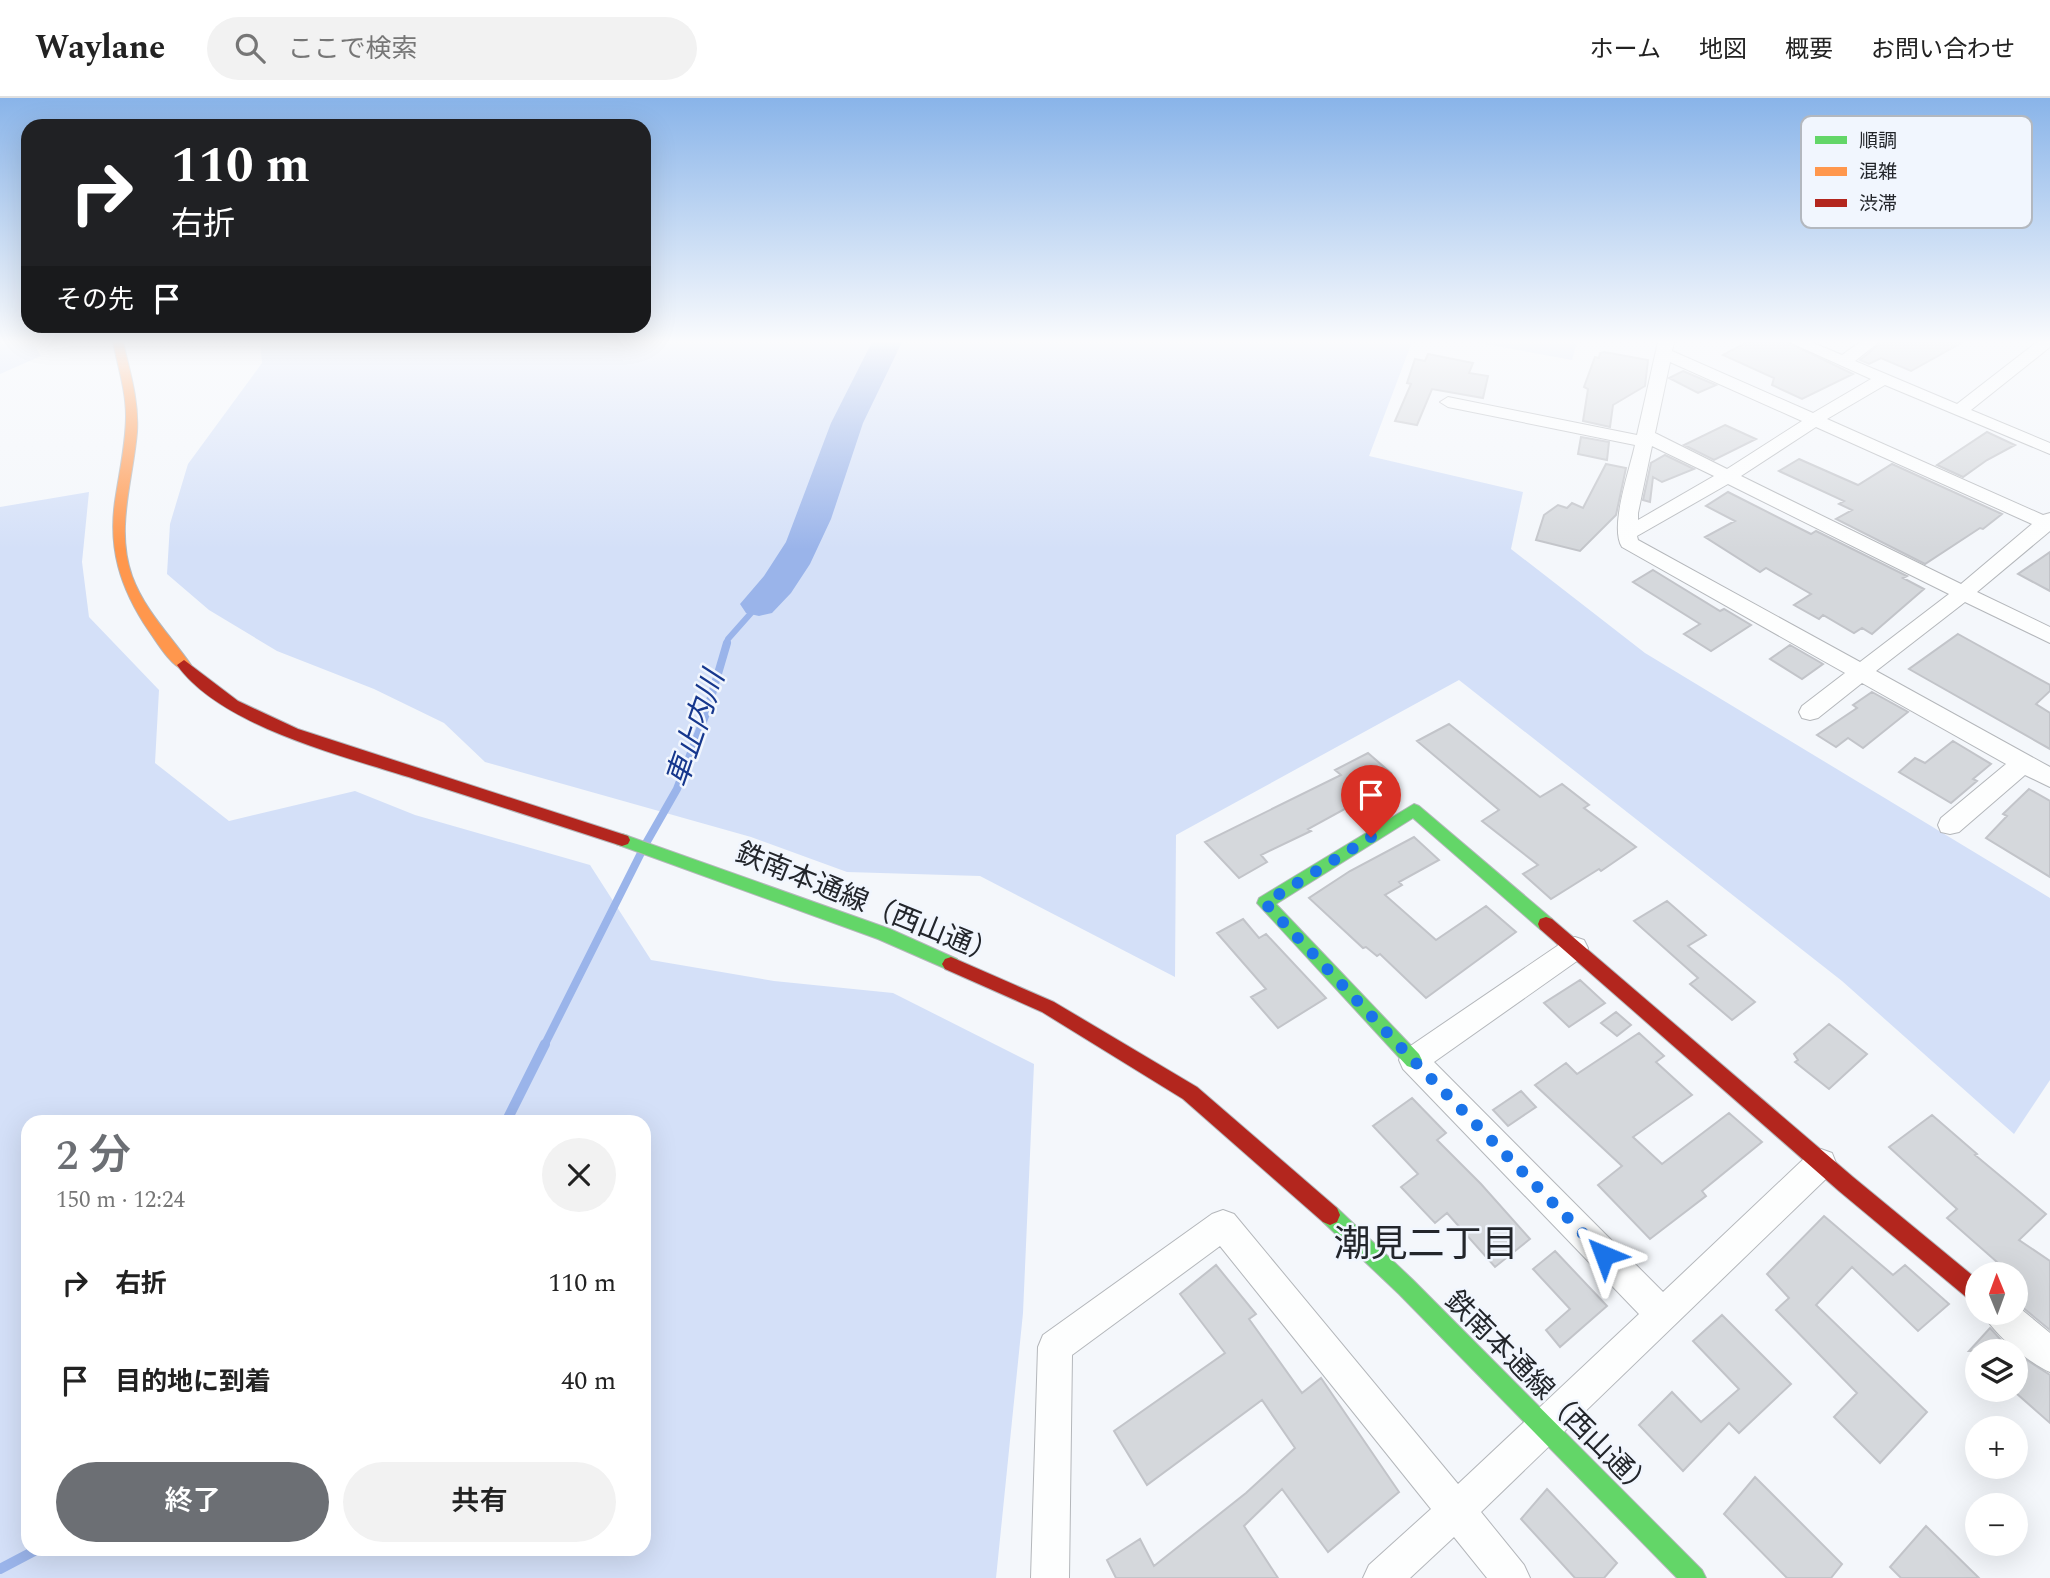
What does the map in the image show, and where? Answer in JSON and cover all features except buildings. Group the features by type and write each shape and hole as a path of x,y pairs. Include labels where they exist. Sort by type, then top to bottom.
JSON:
{"street":[{"name":"鉄南本通線（西山通）","path":"131,411 130,441 118,516 117,547 134,598 164,643 201,684 260,719 353,753 672,856 884,934 1048,1007 1190,1093 1316,1202 1406,1287 1694,1578"},
{"path":"1497,411 1647,439 1730,475 2050,636"},
{"path":"1652,411 1629,513 1629,543 2050,778"},
{"path":"1799,411 2048,522 1963,593 1810,712"},
{"path":"1627,534 1730,475 1830,411"},
{"path":"1962,411 2050,449"},
{"path":"1950,825 2023,763"},
{"path":"1661,1313 1413,1060 1265,903 1414,810 1821,1163 1965,1283"},
{"path":"1413,1060 1575,948"},
{"path":"1382,1578 1545,1428 1661,1313 1821,1163"},
{"path":"1050,1578 1055,1347 1223,1225 1511,1578"},
{"path":"2015,1325 2050,1355"}],"shaded area":[{"path":"227,411 1386,411 1369,456 1523,492 1511,549 1645,653 2050,898 2050,1080 2014,1134 1842,981 1459,680 1176,835 1175,977 980,876 847,872 751,837 485,762 444,723 374,689 277,651 209,610 167,574 170,524 188,464"},
{"path":"89,492 82,562 89,617 159,690 155,763 229,821 355,791 415,815 590,865 651,960 774,981 893,993 1034,1064 1023,1313 996,1578 0,1578 0,507"}],"waterway":[{"name":"車止内川","path":"759,604 777,585 804,542 837,447 853,411"},
{"name":"車止内川","path":"726,645 728,639 759,604"},
{"name":"車止内川","path":"544,1046 645,845 677,789 707,711 727,643"},
{"name":"車止内川","path":"510,1115 544,1046"},
{"name":"車止内川","path":"0,1569 25,1556"}],"traffic: fast":[{"path":"1413,1060 1265,903 1414,810 1546,924"},
{"path":"622,840 884,934 951,964"},
{"path":"1330,1215 1406,1287 1694,1578"}],"traffic: slow":[{"path":"131,411 130,446 119,512 120,555 134,595 144,614 184,665"}],"traffic: jam":[{"path":"184,665 207,686 233,704 293,733 622,840"},
{"path":"1546,924 1846,1184 1965,1283"},
{"path":"951,964 1048,1007 1190,1093 1330,1215"}],"district":[{"name":"潮見二丁目","path":"1426,1245"}],"route":[{"path":"1371,837 1265,903 1413,1060 1604,1255"}]}
